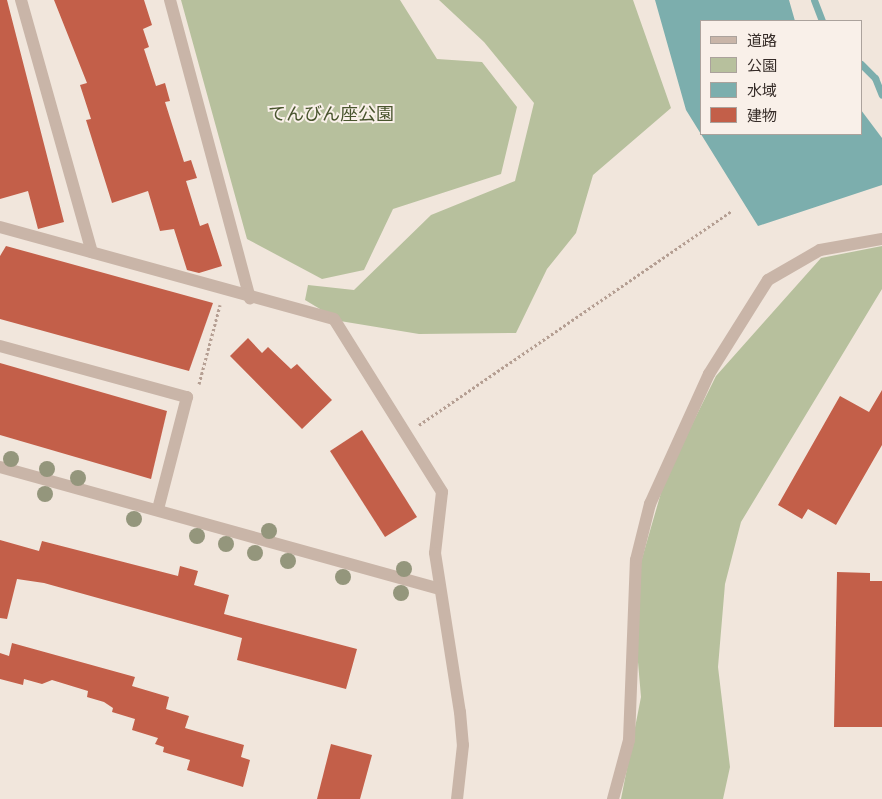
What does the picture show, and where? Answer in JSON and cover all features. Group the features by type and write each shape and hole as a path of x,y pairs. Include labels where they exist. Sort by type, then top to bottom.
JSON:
{"street":[{"path":"21,0 92,252"},
{"path":"170,0 250,298"},
{"path":"0,227 250,298 334,319 408,433 442,492 435,553 438,589 460,712 463,745 457,799"},
{"path":"613,799 629,740 636,560 650,504 709,374 768,280 820,250 882,239"},
{"path":"0,346 187,397 158,509"},
{"path":"0,467 158,509 438,589"}],"path":[{"path":"408,433 732,211"},
{"path":"187,397 198,385 224,290"}],"green space":[{"name":"てんびん座公園","path":"181,0 400,0 437,59 482,62 517,107 501,174 393,209 364,270 322,279 247,239"},
{"path":"439,0 633,0 671,108 593,175 576,233 547,269 516,333 419,334 340,321 305,300 308,285 354,290 431,215 515,181 534,103 484,42"},
{"path":"882,246 882,289 741,522 725,584 718,667 730,767 723,799 621,799 641,697 632,593 665,479 716,376 821,258"}],"water":[{"path":"655,0 789,0 795,20 700,20 700,133 686,110"},
{"path":"862,111 882,138 882,185 758,226 702,135 862,135"}],"building":[{"path":"0,0 7,0 64,222 38,229 28,191 0,199"},
{"path":"54,0 144,0 152,25 143,29 149,47 144,49 156,86 165,83 170,101 165,102 184,162 191,160 197,178 186,181 200,226 208,223 222,266 199,273 187,270 174,229 160,231 148,191 112,203 86,120 91,119 80,85 87,83"},
{"path":"6,246 213,303 189,371 0,319 0,256"},
{"path":"248,338 262,353 268,347 291,369 297,364 332,400 302,429 230,356"},
{"path":"0,363 167,411 151,479 0,435"},
{"path":"882,390 882,445 836,525 808,509 802,519 778,505 840,396 869,412"},
{"path":"362,430 417,517 385,537 330,451"},
{"path":"0,540 39,551 42,541 178,576 180,566 198,571 194,585 229,595 224,614 357,649 346,689 237,660 242,638 44,583 17,579 7,619 0,618"},
{"path":"837,572 870,573 870,581 882,581 882,727 834,727"},
{"path":"12,643 135,677 132,686 169,697 166,709 189,716 185,728 244,745 241,757 250,760 243,787 187,770 190,760 163,752 164,747 155,744 158,738 132,730 135,719 112,712 113,708 104,702 87,697 88,691 52,680 42,684 24,679 23,685 0,679 0,653 9,656"},
{"path":"331,744 372,755 360,799 317,799"}],"waterway":[{"path":"814,0 822,20"},
{"path":"862,65 875,78 882,95"}]}
